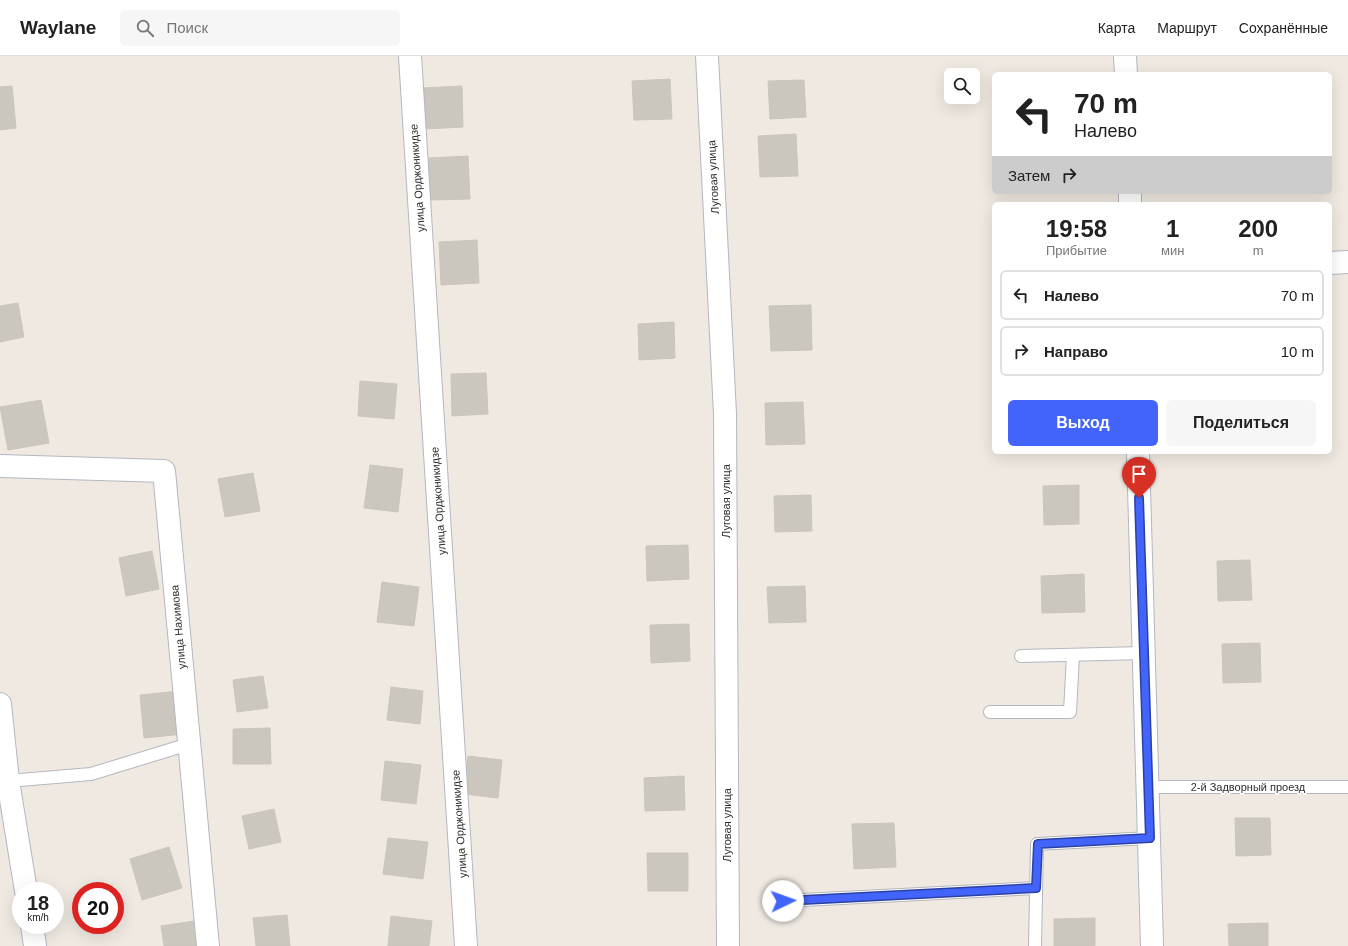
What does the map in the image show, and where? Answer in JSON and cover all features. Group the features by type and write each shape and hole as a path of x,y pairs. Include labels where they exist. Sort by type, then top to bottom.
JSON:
{"street":[{"name":"улица Орджоникидзе","path":"410,56 466,946"},
{"name":"Луговая улица","path":"707,56 725,414 728,946"},
{"path":"1125,56 1126,72"},
{"path":"1332,263 1348,262"},
{"path":"1138,454 1152,946"},
{"name":"улица Нахимова","path":"0,466 164,471 208,946"},
{"path":"0,704 8,782 25,882"},
{"path":"33,934 35,946"}],"lane":[{"path":"1021,656 1144,653"},
{"path":"990,712 1070,712 1073,655"},
{"path":"8,782 91,774 189,744"},
{"name":"2-й Задворный проезд","path":"1148,787 1348,787"},
{"path":"1035,946 1038,844 1150,838"},
{"path":"783,901 1036,888"}],"building":[{"path":"670,79 672,119 634,120 632,81"},
{"path":"804,80 806,117 770,119 768,81"},
{"path":"12,86 16,128 0,130 0,87"},
{"path":"462,86 463,127 425,129 423,88"},
{"path":"796,134 798,176 760,177 758,136"},
{"path":"468,156 470,199 431,200 429,158"},
{"path":"477,240 479,283 441,285 439,242"},
{"path":"18,303 24,337 0,342 0,306"},
{"path":"811,305 812,350 771,351 769,306"},
{"path":"674,322 675,358 639,360 638,324"},
{"path":"486,373 488,414 452,416 451,374"},
{"path":"360,381 397,384 394,419 358,416"},
{"path":"41,400 49,443 8,450 0,407"},
{"path":"803,402 805,444 766,445 765,403"},
{"path":"370,465 403,469 398,512 364,508"},
{"path":"253,473 260,511 225,517 218,479"},
{"path":"1079,485 1079,524 1044,525 1043,486"},
{"path":"811,495 812,531 775,532 774,496"},
{"path":"688,545 689,579 647,581 646,546"},
{"path":"152,551 159,589 126,596 119,558"},
{"path":"1250,560 1252,600 1218,601 1217,561"},
{"path":"1084,574 1085,612 1042,613 1041,576"},
{"path":"382,582 419,587 414,626 377,622"},
{"path":"805,586 806,622 769,623 767,587"},
{"path":"689,624 690,661 651,663 650,625"},
{"path":"1260,643 1261,682 1223,683 1222,644"},
{"path":"263,676 268,708 237,712 233,680"},
{"path":"391,687 423,691 420,724 387,720"},
{"path":"179,691 184,734 144,738 140,695"},
{"path":"270,728 271,764 233,764 233,729"},
{"path":"468,756 502,760 498,798 463,794"},
{"path":"385,761 421,765 416,804 381,800"},
{"path":"684,776 685,810 645,811 644,778"},
{"path":"274,809 281,842 249,849 242,816"},
{"path":"1235,818 1270,818 1271,855 1236,856"},
{"path":"894,823 896,867 854,869 852,824"},
{"path":"388,838 428,842 423,879 383,874"},
{"path":"169,847 182,888 142,900 130,859"},
{"path":"647,853 688,853 688,891 648,891"},
{"path":"287,915 290,946 256,946 253,918"},
{"path":"391,916 432,921 429,946 388,946"},
{"path":"1095,918 1095,946 1054,946 1054,919"},
{"path":"194,921 198,946 164,946 161,926"},
{"path":"1268,923 1268,946 1229,946 1228,924"}],"route":[{"path":"783,901 1036,888 1038,844 1150,838 1139,498"}]}
